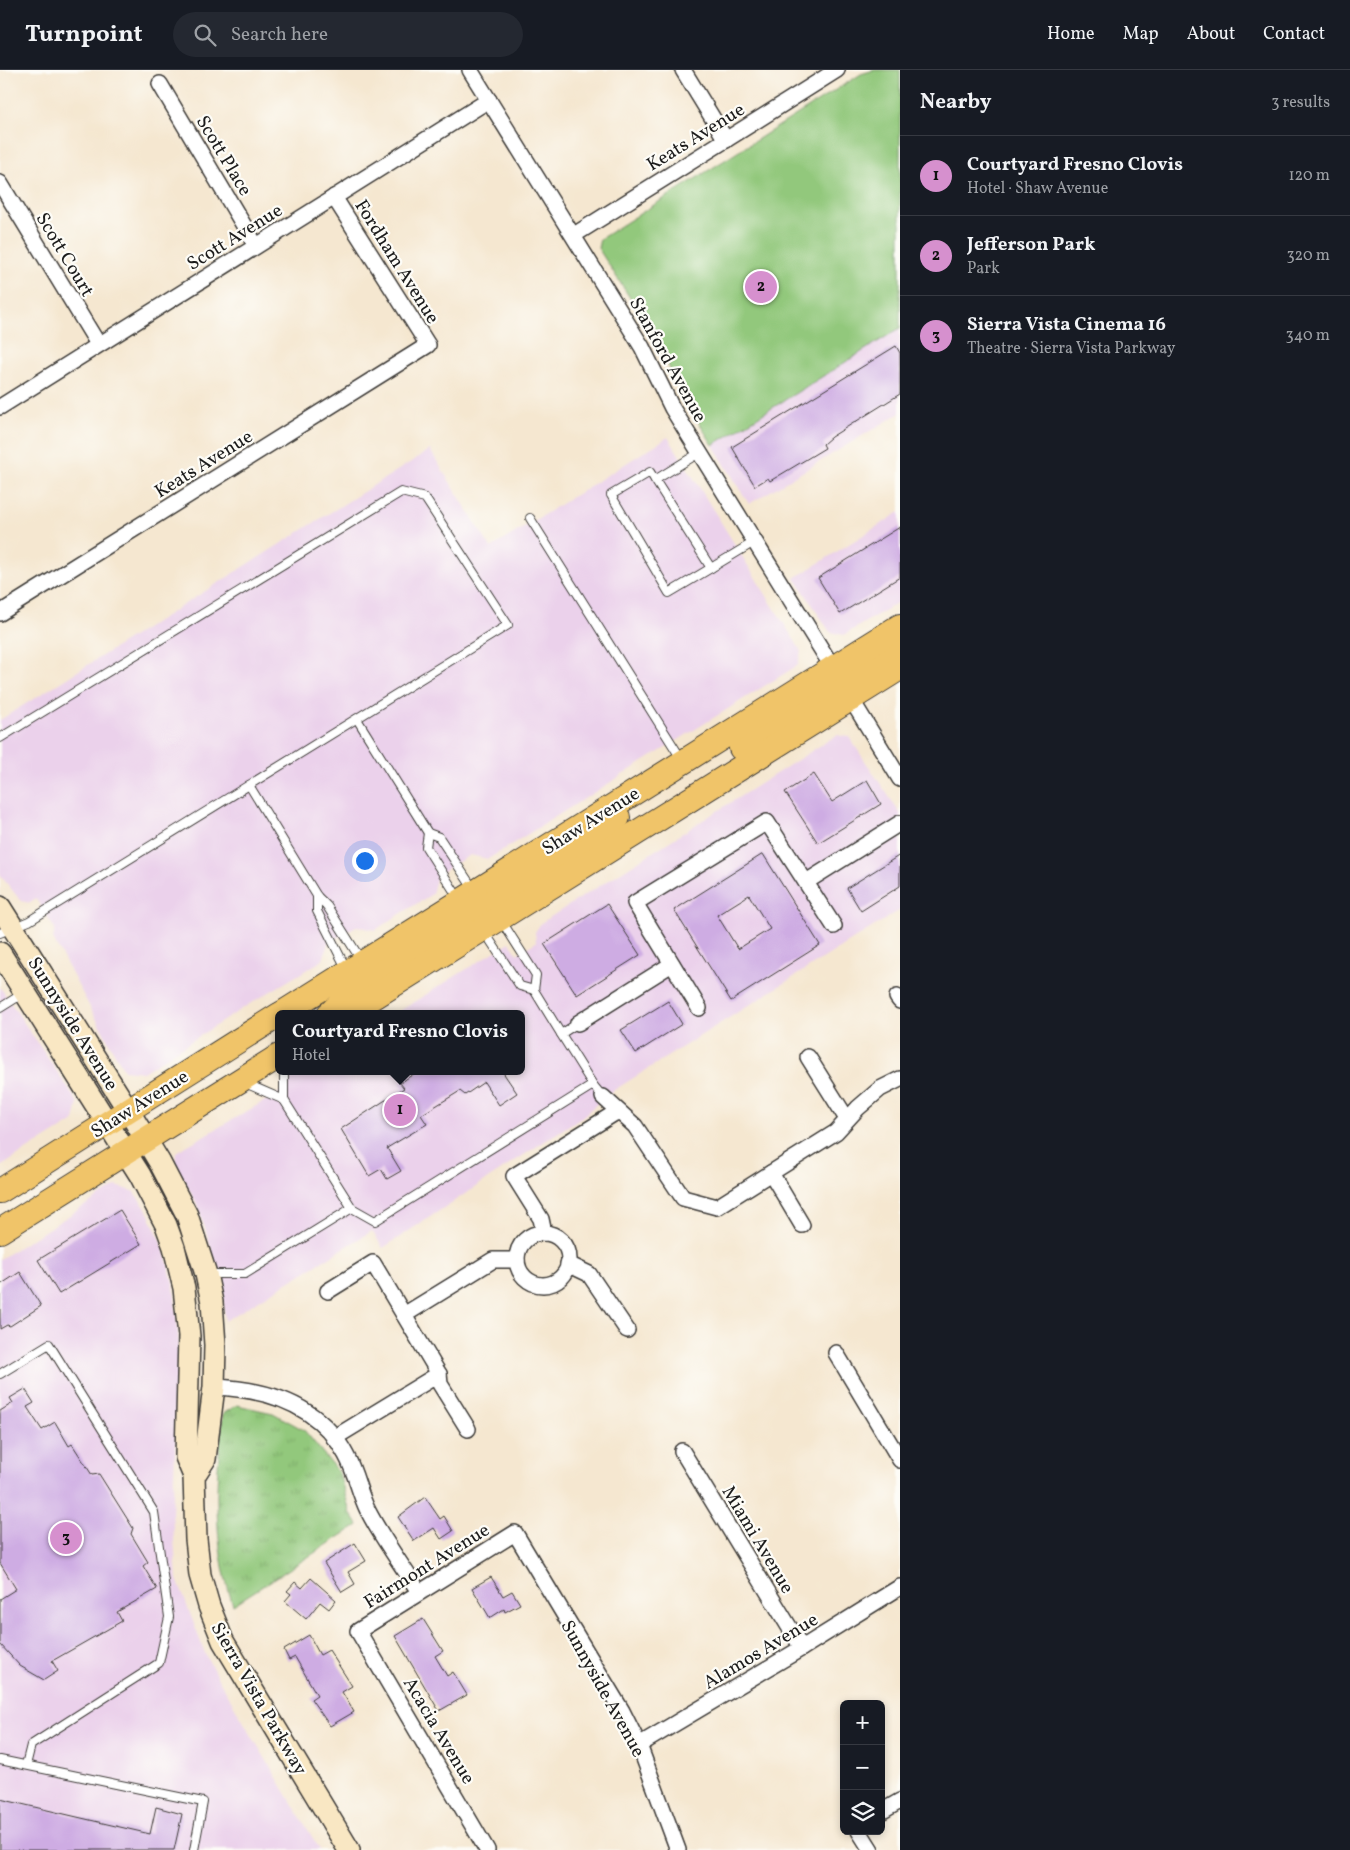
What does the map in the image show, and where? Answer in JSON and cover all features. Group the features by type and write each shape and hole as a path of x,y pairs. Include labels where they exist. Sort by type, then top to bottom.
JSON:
{"main road":[{"name":"Shaw Avenue","path":"286,1010 900,626"},
{"path":"851,699 850,682 855,675 900,647"},
{"path":"693,798 734,753 833,688 833,668"},
{"name":"Shaw Avenue","path":"353,1010 900,668"},
{"path":"492,923 486,911 493,902 590,841 683,762"},
{"path":"333,1010 362,984 470,917 476,908 468,897"},
{"name":"Sunnyside Avenue","path":"0,907 7,930 128,1110 146,1140"},
{"name":"Sunnyside Avenue","path":"0,953 126,1152"},
{"name":"Shaw Avenue","path":"0,1191 275,1017"},
{"name":"Shaw Avenue","path":"0,1231 275,1058"},
{"name":"Sierra Vista Parkway","path":"146,1140 187,1215 206,1274 212,1302 215,1345 214,1387 205,1459 194,1476"},
{"name":"Sierra Vista Parkway","path":"126,1152 154,1202 174,1246 188,1312 190,1362 186,1457 194,1476 196,1539 200,1575 208,1606 223,1641 349,1850"},
{"path":"174,1246 197,1295 201,1323 202,1373 204,1379 214,1387"}],"street":[{"name":"Stanford Avenue","path":"470,70 642,347 672,408 833,668"},
{"path":"683,70 726,140"},
{"name":"Keats Avenue","path":"574,236 837,70"},
{"name":"Scott Place","path":"160,84 256,246"},
{"name":"Scott Avenue","path":"0,406 489,100"},
{"name":"Scott Court","path":"0,184 98,344"},
{"name":"Fordham Avenue","path":"334,197 428,346"},
{"name":"Keats Avenue","path":"0,614 428,346"},
{"path":"851,699 900,779"},
{"path":"699,1008 635,903 651,892 767,822 834,926"},
{"path":"806,882 900,823"},
{"path":"578,1022 672,964"},
{"path":"808,1057 848,1119"},
{"path":"603,1097 634,1126 683,1198 717,1208 836,1132 880,1089 900,1079"},
{"path":"544,1233 541,1219 514,1176 618,1111"},
{"path":"771,1173 802,1225"},
{"path":"544,1233 553,1235 566,1247 568,1264 559,1279 542,1285 528,1280 522,1274 517,1260 521,1246 527,1239 544,1233"},
{"path":"404,1315 493,1260 517,1260"},
{"path":"328,1291 372,1263 439,1374 440,1384 468,1429"},
{"path":"568,1264 589,1274 626,1330"},
{"path":"836,1353 900,1460"},
{"path":"334,1438 439,1374"},
{"path":"214,1387 245,1388 273,1394 316,1419 345,1453 367,1509 378,1531 419,1592"},
{"name":"Miami Avenue","path":"682,1451 802,1648"},
{"name":"Fairmont Avenue","path":"358,1631 515,1533"},
{"name":"Sunnyside Avenue","path":"515,1533 622,1711 639,1745 678,1850"},
{"name":"Alamos Avenue","path":"639,1745 900,1587"},
{"name":"Acacia Avenue","path":"358,1631 488,1850"},
{"path":"885,1810 900,1801"},
{"path":"862,1835 871,1850"}],"lane":[{"path":"656,480 699,453"},
{"path":"711,568 650,472 611,496 669,593 711,568 754,542"},
{"path":"0,738 402,492 425,498 508,625 29,921 7,930"},
{"path":"530,518 683,762"},
{"path":"357,719 428,833 439,837 468,897"},
{"path":"249,785 316,896 327,906 355,967"},
{"path":"428,833 426,847 468,897"},
{"path":"316,896 317,911 355,967"},
{"path":"492,923 520,986 534,990"},
{"path":"492,923 536,975 534,990 593,1085 603,1097"},
{"path":"0,1008 26,992"},
{"path":"561,1034 578,1022"},
{"path":"284,1075 284,1100 352,1208 375,1221 593,1085"},
{"path":"239,1081 284,1100"},
{"path":"206,1274 245,1274 352,1208"},
{"path":"0,1374 49,1344 154,1512 169,1617 159,1663 31,1745 26,1765"},
{"path":"0,1760 203,1802 194,1850"}],"shaded area":[{"path":"900,328 900,413 749,504 713,445"},
{"path":"668,437 801,651 798,665 488,859 470,855 437,875 432,894 375,930 356,926 328,943 323,960 251,1003 143,1072 124,1070 53,939 55,929 36,899 30,903 21,901 0,875 0,720 430,450 491,548"},
{"path":"900,512 900,601 844,635 830,632 795,578"},
{"path":"837,735 849,737 900,813 900,910 608,1094 583,1116 383,1248 372,1231 225,1321 223,1295 206,1231 196,1202 175,1164 176,1152 284,1090 281,1085 297,1075 525,1075 525,1010 401,1010 510,942 517,954 536,942 535,932 541,923"},
{"path":"0,987 78,1103 74,1121 0,1167"},
{"path":"116,1186 133,1191 147,1210 163,1246 174,1286 180,1355 172,1513 177,1579 206,1656 320,1850 0,1850 0,1259"}],"green space":[{"path":"874,70 900,70 900,328 713,445 692,412 648,326 598,248 600,239 861,74"},
{"path":"237,1405 273,1413 304,1430 339,1473 350,1512 358,1525 233,1605 221,1558 218,1534 217,1487 223,1414"}],"building":[{"path":"896,346 900,353 900,394 831,437 823,444 825,448 770,481 768,478 755,486 732,447"},
{"path":"900,527 900,577 840,614 818,578"},
{"path":"814,774 832,802 867,780 881,804 818,843 785,792"},
{"path":"763,854 820,945 731,1001 674,910","holes":["749,895 770,929 738,949 717,915"]},
{"path":"900,855 900,886 861,911 847,888"},
{"path":"607,904 640,955 577,995 544,944"},
{"path":"668,1001 682,1024 636,1053 621,1030"},
{"path":"412,1075 505,1075 517,1093 499,1105 484,1082 465,1095 460,1091 421,1115 427,1124 387,1148 401,1171 387,1179 381,1169 369,1176 341,1129 404,1088 400,1083"},
{"path":"120,1210 141,1244 59,1294 38,1260"},
{"path":"20,1272 41,1306 10,1326 7,1325 0,1329 0,1285"},
{"path":"25,1389 34,1403 27,1407 42,1430 55,1422 69,1446 72,1444 92,1475 99,1474 133,1528 131,1534 148,1562 143,1566 157,1589 117,1612 122,1621 52,1661 58,1671 44,1680 20,1666 0,1644 0,1599 16,1589 0,1563 0,1411 13,1403 10,1398"},
{"path":"425,1497 440,1519 444,1516 453,1531 441,1539 434,1528 414,1541 398,1517"},
{"path":"355,1543 366,1561 348,1572 355,1584 342,1592 324,1563"},
{"path":"491,1577 503,1596 512,1591 520,1604 505,1612 504,1609 490,1618 472,1588"},
{"path":"311,1578 336,1600 329,1609 320,1602 306,1619 285,1601 291,1594 287,1591 295,1582 302,1588"},
{"path":"423,1619 443,1651 435,1656 447,1676 453,1672 467,1695 439,1711 395,1636"},
{"path":"309,1635 320,1655 329,1650 352,1686 342,1692 354,1712 330,1726 311,1699 317,1695 295,1657 289,1660 284,1650"},
{"path":"0,1799 150,1834 156,1807 182,1814 174,1850 0,1850"}],"place":[{"name":"Jefferson Park","path":"761,287"},
{"name":"Courtyard Fresno Clovis","path":"400,1110"},
{"name":"Sierra Vista Cinema 16","path":"66,1538"}]}
